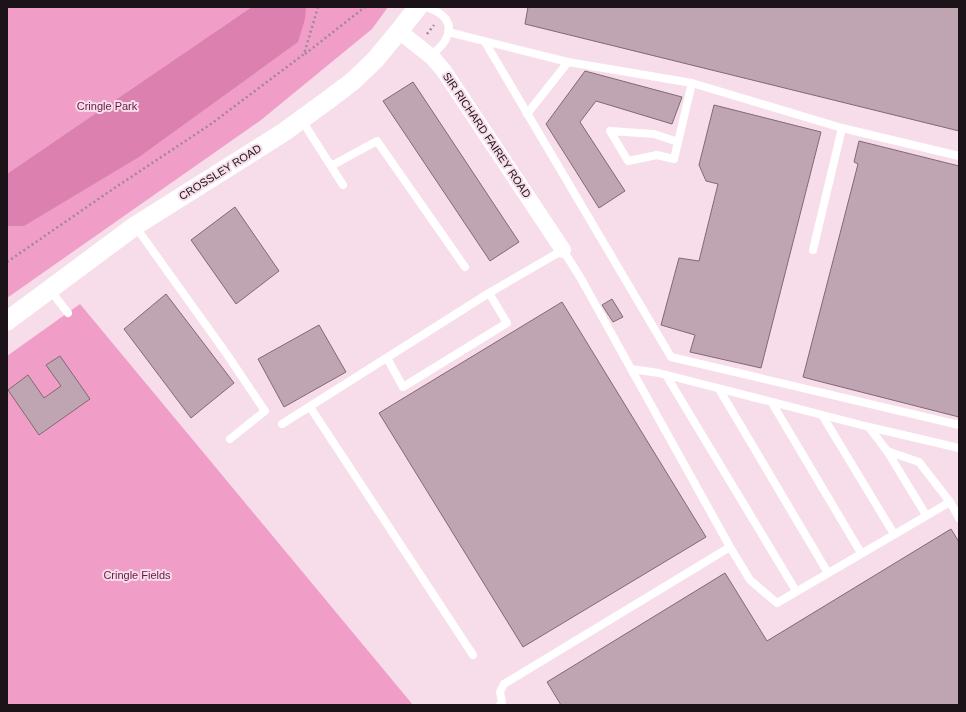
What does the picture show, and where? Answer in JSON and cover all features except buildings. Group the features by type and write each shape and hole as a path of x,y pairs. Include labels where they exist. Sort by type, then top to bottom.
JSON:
{"street":[{"name":"CROSSLEY ROAD","path":"7,321 135,226 284,132 353,81 375,60 418,7"},
{"name":"SIR RICHARD FAIREY ROAD","path":"399,31 430,56 444,71 563,250"}],"lane":[{"path":"426,7 436,10 443,15 448,22 446,40 442,46 430,56"},
{"path":"448,32 568,62 692,83 842,128 959,156"},
{"path":"485,42 671,357 959,425"},
{"path":"527,114 568,62"},
{"path":"678,142 654,134 610,131 628,160 657,155 674,159 692,83"},
{"path":"301,119 343,185"},
{"path":"813,250 842,128"},
{"path":"331,166 377,141 465,267"},
{"path":"135,226 226,353 265,411 230,439"},
{"path":"282,424 489,293 563,250 580,277 730,547 750,580 777,602 950,502"},
{"path":"50,290 68,313"},
{"path":"387,358 403,387 507,323 489,293"},
{"path":"631,369 666,375 869,427 959,448"},
{"path":"666,375 796,591"},
{"path":"719,389 828,573"},
{"path":"772,402 861,553"},
{"path":"310,407 473,655"},
{"path":"822,415 894,534"},
{"path":"869,427 887,451 926,515"},
{"path":"887,451 919,462 950,502 959,518"},
{"path":"500,705 502,702 500,692 504,684 730,547"}],"path":[{"path":"304,54 318,7"},
{"path":"7,262 211,124 365,7"},
{"path":"427,34 434,25"}],"green space":[{"name":"Cringle Park","path":"7,7 388,7 372,29 261,120 7,298"},
{"path":"252,7 306,7 305,19 298,42 139,157 24,226 7,226 7,174"},
{"name":"Cringle Fields","path":"80,304 413,705 7,705 7,356"}]}
